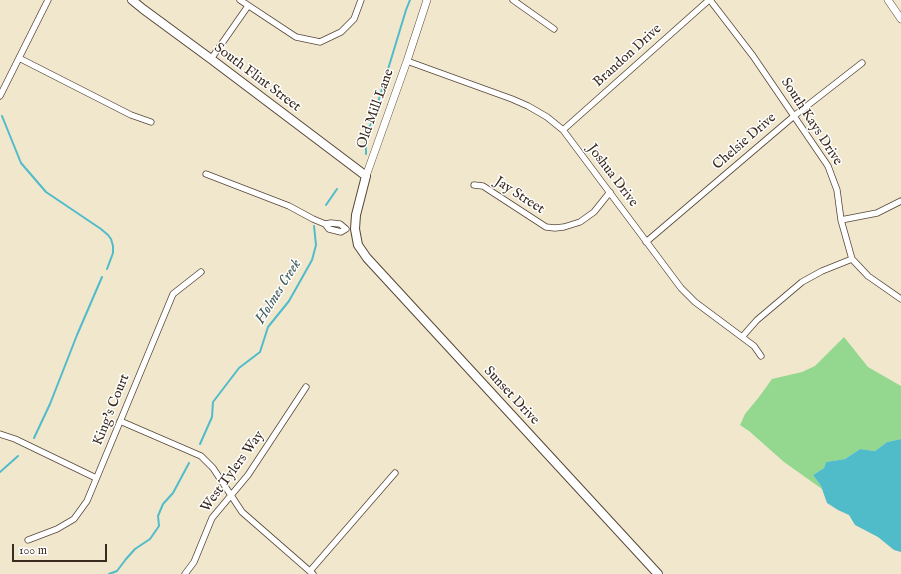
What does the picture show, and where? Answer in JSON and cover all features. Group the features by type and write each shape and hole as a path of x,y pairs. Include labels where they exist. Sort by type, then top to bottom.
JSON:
{"main road":[{"name":"South Flint Street","path":"132,0 366,176"},
{"name":"Old Mill Lane","path":"355,229 356,215 366,176"},
{"name":"Sunset Drive","path":"355,229 358,245 367,258 658,574"}],"street":[{"path":"0,96 48,0"},
{"path":"240,0 296,38 320,42 342,32 354,19 361,0"},
{"name":"Old Mill Lane","path":"366,176 427,0"},
{"path":"513,0 554,29"},
{"name":"South Kays Drive","path":"710,0 753,56 828,166 837,190 841,220 852,259 868,276 901,299"},
{"name":"Brandon Drive","path":"563,130 710,0"},
{"path":"888,0 901,19"},
{"path":"210,59 248,6"},
{"path":"19,58 131,115 151,122"},
{"name":"Joshua Drive","path":"407,61 518,101 547,117 563,130 681,288 695,302 754,346 761,356"},
{"name":"Chelsie Drive","path":"646,242 794,116 862,63"},
{"path":"206,174 289,206 326,224 329,229 342,232 346,229 355,229"},
{"name":"Jay Street","path":"474,185 483,186 546,227 555,228 580,222 594,212 610,192"},
{"path":"841,220 877,213 898,204 901,201"},
{"path":"742,338 757,320 802,282 822,271 852,259"},
{"name":"King's Court","path":"28,540 57,529 74,519 87,501 173,294 202,272"},
{"name":"West Tylers Way","path":"185,574 194,562 212,518 248,475 306,387"},
{"path":"120,422 200,456 213,468 242,512 312,572 395,473"},
{"path":"0,434 15,439 96,478"}],"green space":[{"path":"844,337 868,367 901,386 901,439 887,442 875,451 860,449 845,459 826,462 824,468 813,475 822,489 784,462 749,431 740,425 745,414 772,379 802,372 815,366"}],"water":[{"path":"901,439 901,552 894,550 878,537 855,525 849,515 827,503 821,486 813,475 824,468 826,462 845,459 860,449 875,451 887,442"}],"waterway":[{"name":"Holmes Creek","path":"366,154 365,135 372,122 410,0"},
{"path":"2,116 21,163 46,192 101,229 111,239 113,253 107,269"},
{"name":"Holmes Creek","path":"326,205 337,189"},
{"name":"Holmes Creek","path":"200,444 212,417 213,402 239,368 260,352 268,327 289,301 312,260 316,245 314,226"},
{"path":"34,438 50,404 102,277"},
{"path":"0,472 18,456"},
{"name":"Holmes Creek","path":"109,574 117,571 135,549 150,539 159,526 158,516 163,504 173,493 189,463"}]}
